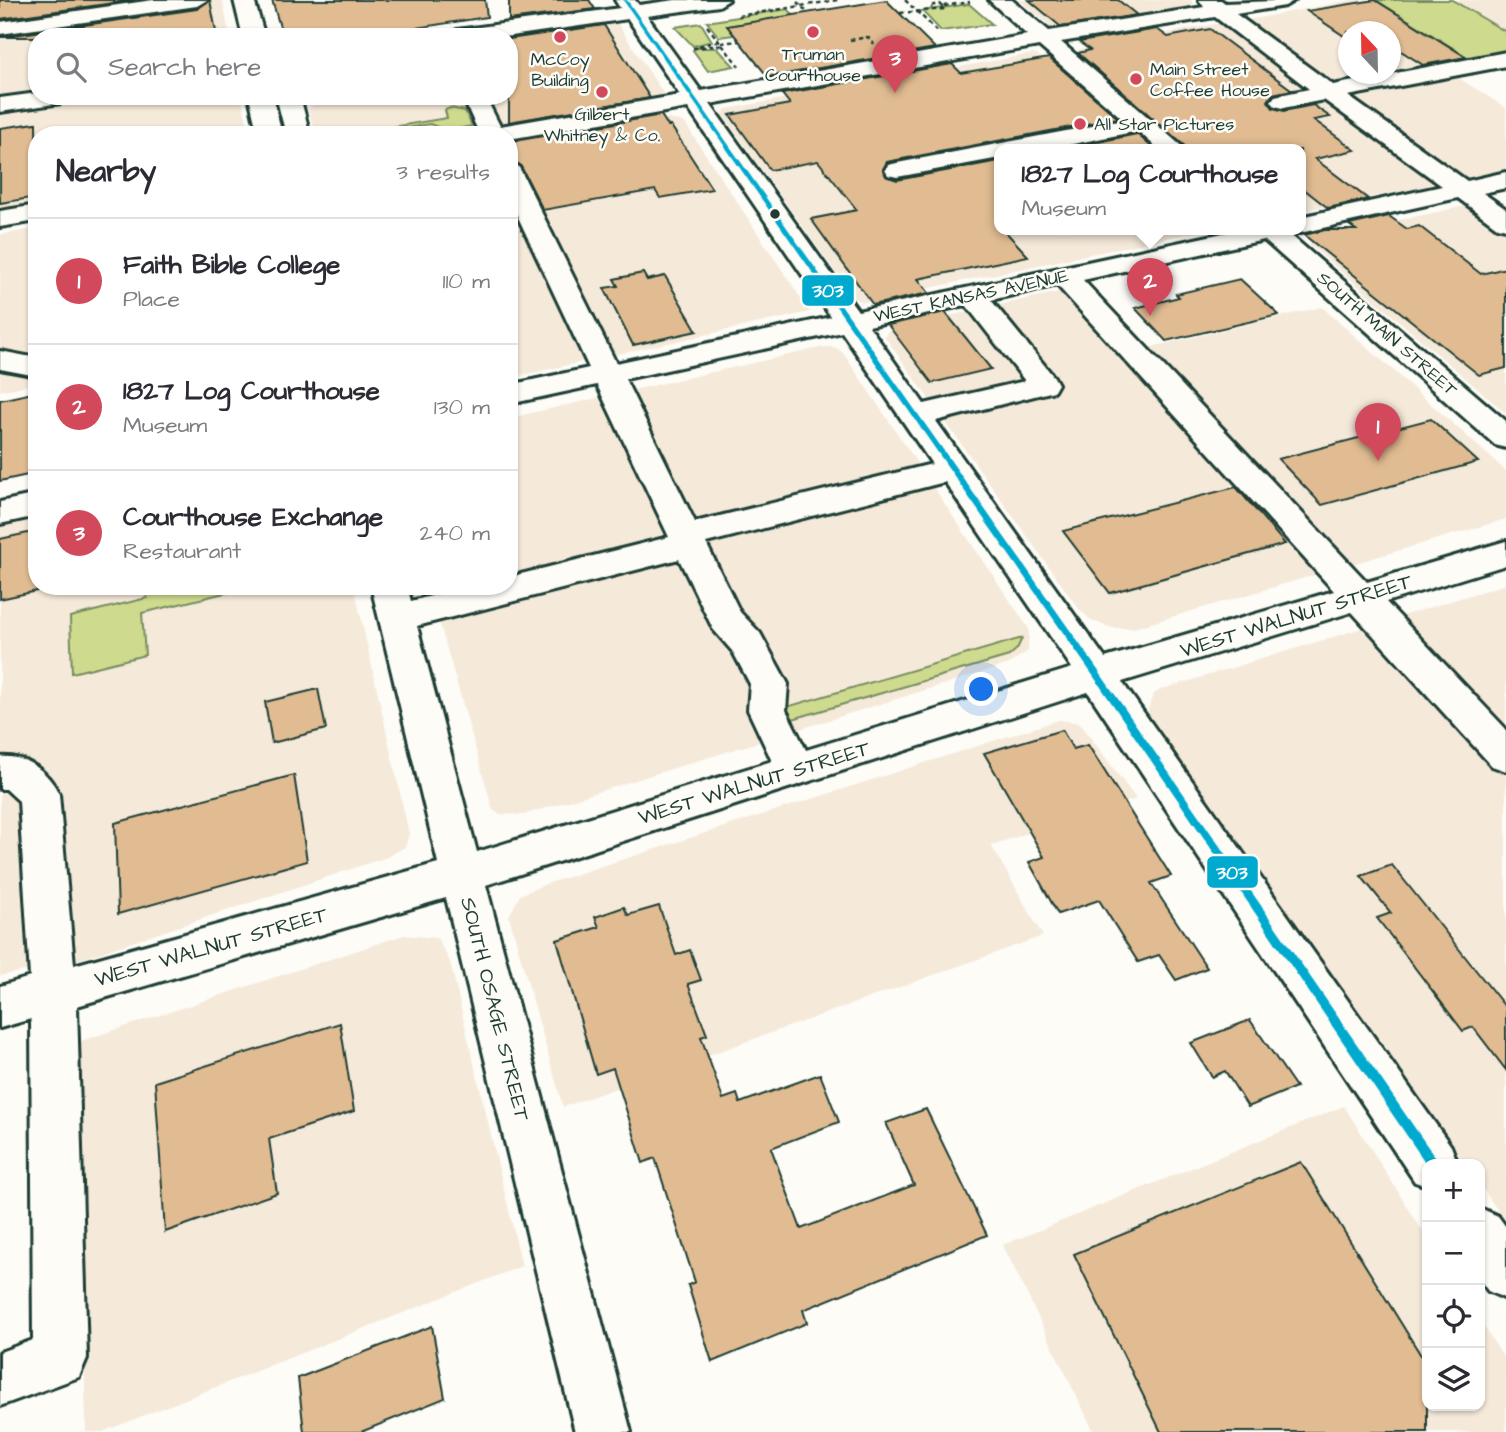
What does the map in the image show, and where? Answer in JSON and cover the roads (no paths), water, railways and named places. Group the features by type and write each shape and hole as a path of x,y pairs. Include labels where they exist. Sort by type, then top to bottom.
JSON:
{"street":[{"path":"0,28 197,0"},
{"path":"244,0 252,28"},
{"path":"999,0 1167,144"},
{"path":"518,130 1045,38 1214,5 1285,0"},
{"path":"1214,5 1328,93 1506,221"},
{"path":"630,6 1097,675 1430,1159"},
{"path":"507,28 630,6 723,9"},
{"path":"1283,101 1506,59"},
{"path":"0,105 28,101"},
{"path":"263,105 268,126"},
{"path":"290,105 296,126"},
{"path":"477,105 488,126"},
{"path":"1034,144 1144,123"},
{"path":"897,170 994,152"},
{"path":"1306,224 1506,180"},
{"path":"518,189 726,620 747,643 769,684 767,710 796,769"},
{"path":"0,219 28,214"},
{"name":"WEST KANSAS AVENUE","path":"518,393 1253,235"},
{"name":"SOUTH MAIN STREET","path":"1276,235 1506,438"},
{"path":"1064,276 1506,755"},
{"path":"917,416 1037,388 1043,384 973,295"},
{"path":"0,360 28,365"},
{"path":"518,576 687,540 954,469"},
{"path":"0,513 28,507"},
{"name":"WEST WALNUT STREET","path":"0,1007 461,875 1097,675 1506,554"},
{"path":"393,602 426,595"},
{"name":"SOUTH OSAGE STREET","path":"393,602 603,1432"},
{"path":"0,773 14,772 40,794 54,992 60,1358 0,1379"},
{"path":"1485,1241 1506,1272"}],"place":[{"name":"Truman Courthouse","path":"813,32"},
{"name":"McCoy Building","path":"560,37"},
{"name":"Main Street Coffee House","path":"1136,79"},
{"name":"Gilbert Whitney & Co.","path":"602,92"},
{"name":"Courthouse Exchange","path":"895,93"},
{"name":"All Star Pictures","path":"1080,124"},
{"name":"1827 Log Courthouse","path":"1150,316"},
{"name":"Faith Bible College","path":"1378,461"}]}
